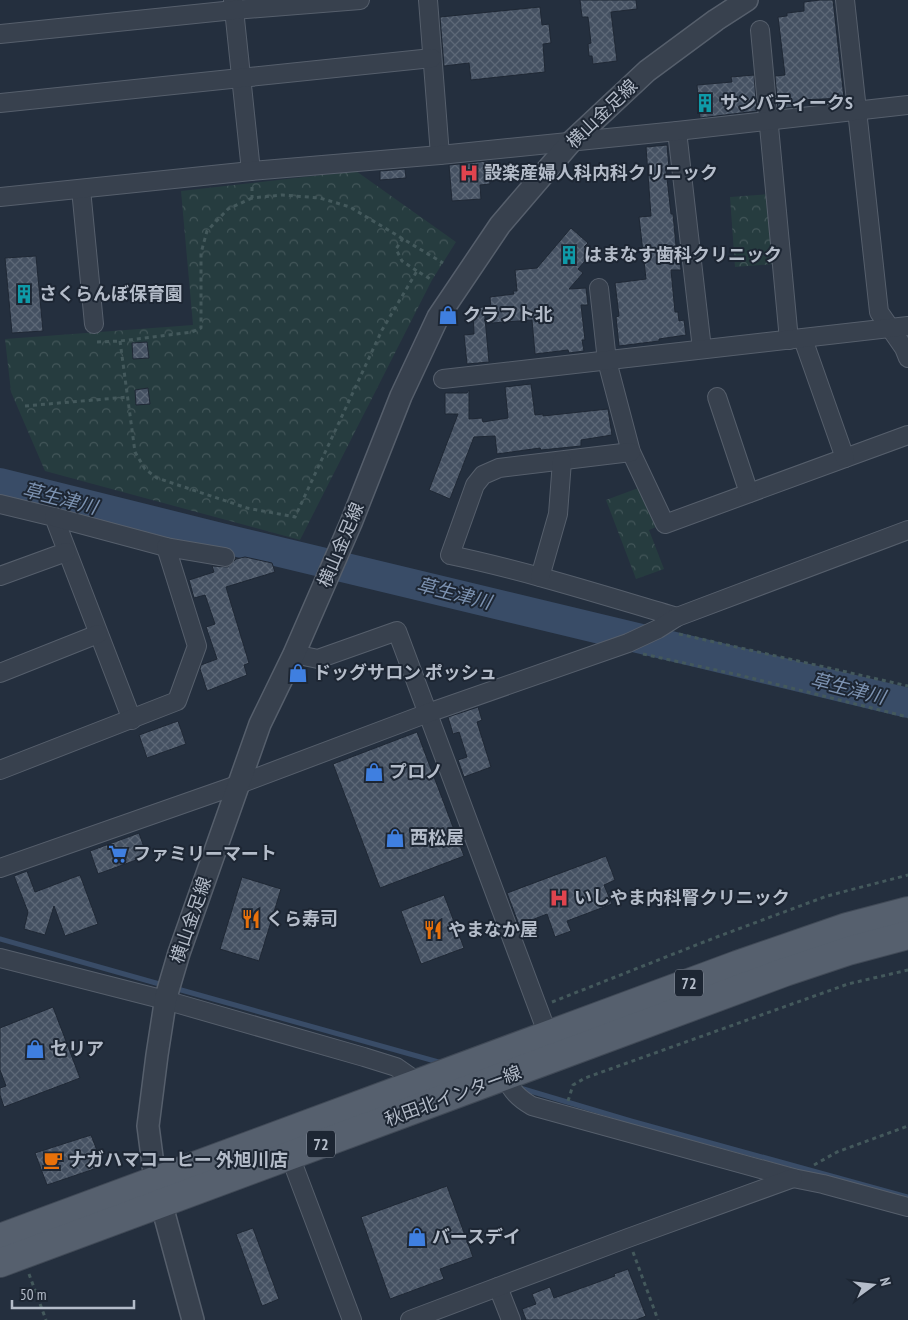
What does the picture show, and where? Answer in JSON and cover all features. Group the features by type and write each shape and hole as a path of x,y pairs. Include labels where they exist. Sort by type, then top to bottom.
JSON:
{"main road":[{"name":"秋田北インター線","path":"11,1259 158,1192 444,1074 497,1078 548,1035 801,942 846,927 908,911"},
{"name":"秋田北インター線","path":"0,1238 290,1156 784,972 848,951 908,935"}],"street":[{"path":"0,34 233,5 360,0"},
{"path":"428,0 440,155"},
{"name":"横山金足線","path":"193,1320 158,1192 148,1126 166,999 172,976 260,724 319,597 351,523 401,396 438,317 500,225 571,142 647,71 716,20 747,0"},
{"path":"845,0 879,312 904,348 908,358"},
{"path":"233,5 251,171"},
{"path":"760,30 768,120 796,340 845,458"},
{"path":"0,103 432,58"},
{"path":"0,197 251,171 571,142 908,105"},
{"path":"677,131 702,349"},
{"path":"81,189 94,324"},
{"path":"599,288 607,361 631,452 665,524 908,435"},
{"path":"443,379 908,326"},
{"path":"717,397 749,493"},
{"path":"631,452 499,468 483,475 475,485 450,555 481,561 540,577 677,618"},
{"path":"540,577 558,514 562,461"},
{"path":"0,504 166,547 224,557"},
{"path":"54,518 132,720"},
{"path":"0,868 238,786 428,713 621,646 677,618 908,530"},
{"path":"0,770 177,701 197,646 166,547"},
{"path":"0,576 66,552"},
{"path":"294,654 318,659 397,631 548,1035"},
{"path":"0,673 98,634"},
{"path":"0,958 166,999 396,1067 419,1084"},
{"path":"497,1078 520,1100 532,1106 793,1178 823,1184 908,1207"},
{"path":"290,1156 352,1320"},
{"path":"410,1320 793,1178"},
{"name":"横山金足線","path":"158,1192 209,1320"},
{"path":"498,1287 511,1320"}],"path":[{"path":"251,171 252,198"},
{"path":"94,324 96,342 192,332 201,328 201,252 207,231 228,209 252,198 282,195 320,198 350,207 443,263"},
{"path":"403,238 396,249 402,261 432,280"},
{"path":"120,340 135,452 145,470 157,478 247,508 295,517 382,330 417,270"},
{"path":"25,406 128,397"},
{"path":"658,629 908,686"},
{"path":"621,646 908,717"},
{"path":"538,1007 820,899 908,875"},
{"path":"570,1092 572,1085 585,1078 848,984 908,970"},
{"path":"819,1163 836,1152 908,1126"},
{"path":"628,1238 658,1320"},
{"path":"11,1259 46,1320"}],"green space":[{"path":"356,171 456,242 432,280 300,540 45,471 11,392 5,339 193,325 181,191"},
{"path":"770,194 775,264 735,267 730,197"},
{"path":"641,487 656,527 649,530 664,569 636,579 606,500"}],"building":[{"path":"580,0 636,0 637,9 611,12 617,61 593,64 592,56 589,56 588,44 591,43 588,17 582,17"},
{"path":"833,0 844,98 800,100 800,106 778,109 775,76 785,75 778,17 787,16 787,13 804,11 804,2"},
{"path":"540,7 542,25 549,24 551,43 543,44 545,72 471,80 469,63 444,66 440,17"},
{"path":"754,75 757,111 700,118 697,85 732,82 731,77"},
{"path":"667,145 669,168 666,169 671,214 673,214 676,246 679,246 681,270 671,270 675,312 678,312 679,321 684,320 686,335 659,339 659,341 619,346 616,317 619,316 615,283 646,279 639,217 651,216 646,147"},
{"name":"設楽産婦人科内科クリニック","path":"488,161 490,184 480,185 481,199 452,201 449,165"},
{"path":"405,169 406,178 380,180 380,171"},
{"path":"571,228 588,243 584,247 592,253 578,269 583,273 569,289 586,288 588,305 581,305 585,340 582,340 584,351 569,353 568,350 535,354 532,320 492,323 490,297 514,294 513,291 517,291 515,270 537,268"},
{"name":"さくらんぼ保育園","path":"36,256 43,331 12,333 5,258"},
{"path":"484,307 489,362 467,364 464,335 474,334 473,308"},
{"path":"147,342 149,358 133,359 132,343"},
{"path":"531,384 535,415 543,414 543,416 608,409 612,435 581,440 581,446 541,450 540,448 497,454 495,436 474,437 450,499 429,490 458,414 445,414 445,393 467,393 469,390 469,419 482,418 483,422 508,418 505,387"},
{"path":"148,388 150,404 136,405 135,390"},
{"path":"245,557 272,563 275,572 226,587 249,663 244,665 247,675 207,691 200,669 201,665 217,659 206,627 215,624 205,595 194,598 189,580 214,572 212,566 228,567 236,559"},
{"path":"478,707 482,720 477,722 491,767 464,777 458,760 467,757 459,732 453,734 448,717"},
{"path":"178,721 186,744 147,758 139,735"},
{"path":"417,732 464,856 380,888 333,764"},
{"name":"ファミリーマート","path":"139,833 147,856 98,874 90,851"},
{"name":"いしやま内科腎クリニック","path":"606,856 615,880 604,885 612,904 567,921 571,931 555,937 547,914 519,925 507,893"},
{"path":"27,871 35,892 80,875 98,924 65,936 54,906 45,935 24,929 28,912 14,876"},
{"name":"くら寿司","path":"242,877 281,889 259,961 220,949"},
{"name":"やまなか屋","path":"444,895 464,948 421,964 401,911"},
{"name":"セリア","path":"53,1007 80,1078 4,1107 0,1095 0,1088 6,1086 0,1070 0,1028"},
{"name":"ナガハマコーヒー 外旭川店","path":"91,1135 103,1166 47,1185 35,1153"},
{"name":"バースデイ","path":"447,1186 473,1257 440,1269 444,1279 390,1299 361,1217"},
{"path":"253,1228 279,1299 262,1306 236,1234"},
{"path":"628,1269 646,1316 636,1320 526,1320 522,1309 536,1304 532,1294 550,1287 554,1298 615,1276 614,1274"}],"waterway":[{"name":"草生津川","path":"0,483 908,703"},
{"path":"0,939 163,985"},
{"path":"174,988 442,1063"},
{"path":"520,1088 631,1121 908,1197"}],"place":[{"name":"サンバティークS","path":"705,103"},
{"name":"設楽産婦人科内科クリニック","path":"469,173"},
{"name":"はまなす歯科クリニック","path":"569,255"},
{"name":"さくらんぼ保育園","path":"24,294"},
{"name":"クラフト北","path":"448,315"},
{"name":"ドッグサロン ポッシュ","path":"298,673"},
{"name":"プロノ","path":"374,772"},
{"name":"西松屋","path":"395,838"},
{"name":"ファミリーマート","path":"118,854"},
{"name":"いしやま内科腎クリニック","path":"559,898"},
{"name":"くら寿司","path":"251,919"},
{"name":"やまなか屋","path":"433,930"},
{"name":"セリア","path":"35,1049"},
{"name":"ナガハマコーヒー 外旭川店","path":"53,1160"},
{"name":"バースデイ","path":"417,1237"}]}
